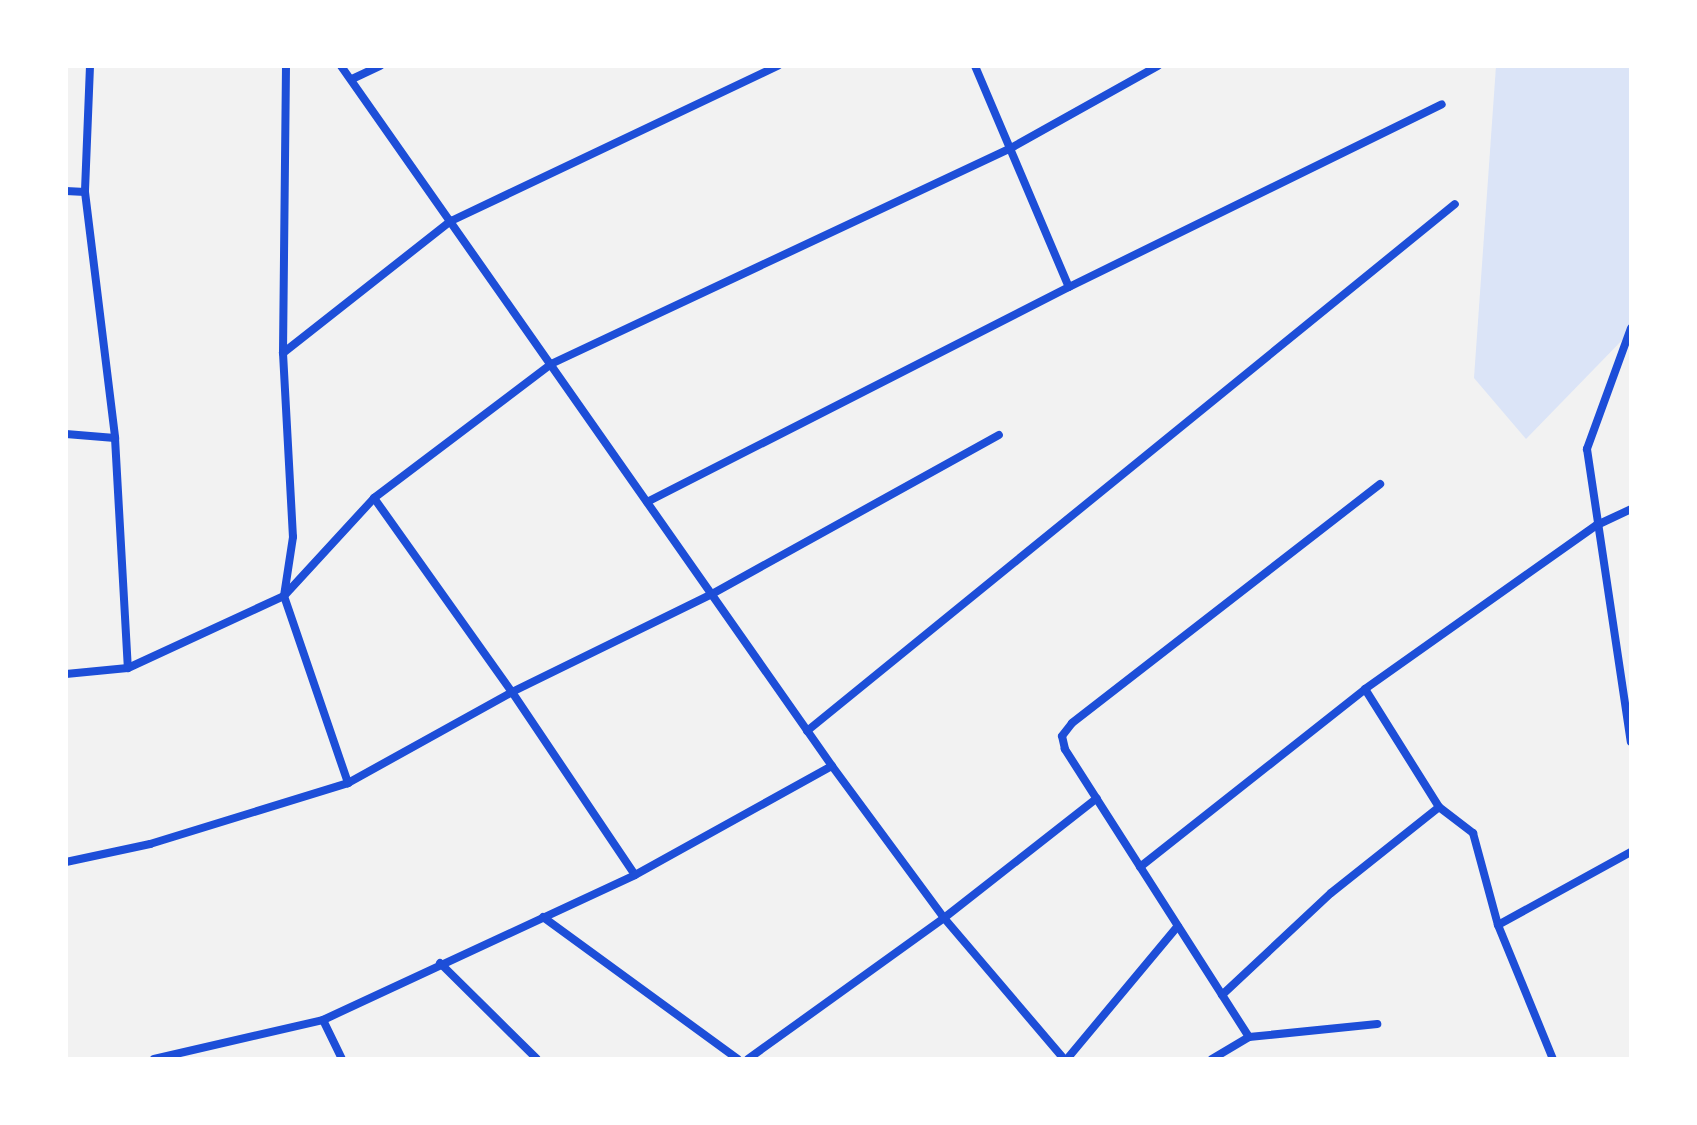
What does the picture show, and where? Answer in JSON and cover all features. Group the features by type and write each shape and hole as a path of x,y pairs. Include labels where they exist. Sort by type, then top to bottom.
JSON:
{"street":[{"path":"90,66 85,192 115,438 128,668"},
{"path":"286,66 283,353 293,537 284,596 348,783"},
{"path":"341,66 832,766 944,918 1066,1059 1178,926"},
{"path":"352,79 380,66"},
{"path":"283,353 451,221 778,66"},
{"path":"975,66 1069,287"},
{"path":"66,674 128,668 284,596 374,498 551,364 1011,148 1158,66"},
{"path":"647,502 1069,287 1442,104"},
{"path":"66,191 85,192"},
{"path":"807,731 1455,204"},
{"path":"1631,328 1587,449 1597,525 1627,684 1631,742"},
{"path":"66,434 115,438"},
{"path":"66,862 150,844 348,783 512,692 712,594 999,435"},
{"path":"1249,1037 1065,749 1062,736 1072,723 1380,484"},
{"path":"374,498 512,692 635,875"},
{"path":"1140,867 1365,689 1597,525 1631,509"},
{"path":"1365,689 1439,807 1473,833 1498,925 1553,1059"},
{"path":"154,1059 187,1056 323,1020 635,875 832,766"},
{"path":"748,1059 944,918 1097,798"},
{"path":"1222,995 1331,893 1439,807"},
{"path":"1498,925 1631,852"},
{"path":"543,917 738,1059"},
{"path":"440,963 537,1059"},
{"path":"323,1020 342,1059"},
{"path":"1212,1059 1249,1037 1377,1024"}],"shaded area":[{"path":"1496,66 1631,66 1631,331 1526,439 1474,378"}]}
